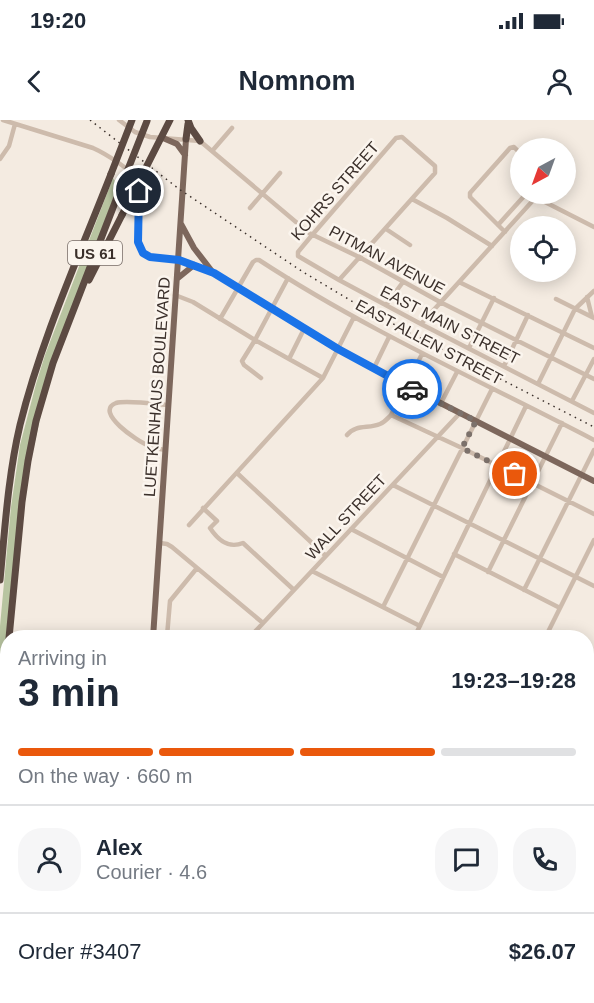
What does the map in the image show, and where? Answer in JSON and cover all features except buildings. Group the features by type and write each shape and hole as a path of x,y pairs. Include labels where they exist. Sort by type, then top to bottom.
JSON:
{"highway":[{"name":"US 61","path":"0,580 12,465 31,386 47,338 132,120"},
{"path":"70,320 170,120"},
{"path":"186,139 188,120"},
{"path":"188,120 200,141"},
{"name":"US 61","path":"10,630 20,522 36,421 47,382 147,121"}],"main road":[{"path":"163,138 177,144 185,156"},
{"name":"LUETKENHAUS BOULEVARD","path":"154,630 186,139"},
{"path":"181,224 194,248 214,273"},
{"path":"179,260 214,273 338,349 594,481"},
{"path":"177,279 194,265"}],"street":[{"path":"3,120 93,148 124,167 137,181 139,191 138,242 141,250 150,257 179,260"},
{"name":"PITMAN AVENUE","path":"118,120 135,132 150,137 200,141 309,233 594,379"},
{"path":"0,159 9,146 15,124"},
{"path":"213,150 232,128"},
{"name":"KOHRS STREET","path":"297,255 396,138 402,137 435,166 435,173 412,200"},
{"path":"505,232 470,197 470,193 510,148"},
{"path":"250,208 280,173"},
{"path":"339,280 412,200 447,218 492,246"},
{"path":"498,225 517,204"},
{"path":"421,324 528,204"},
{"path":"553,204 594,226"},
{"path":"386,229 410,245"},
{"name":"EAST MAIN STREET","path":"297,255 302,260 421,324 594,413"},
{"name":"EAST ALLEN STREET","path":"238,288 253,262 259,260 389,337 594,440"},
{"path":"261,378 242,361 288,278"},
{"path":"386,305 402,282"},
{"path":"459,282 594,348"},
{"path":"220,319 238,288"},
{"path":"538,384 575,309 594,291"},
{"path":"175,295 193,302 323,378"},
{"path":"587,297 593,317"},
{"path":"469,348 494,298"},
{"path":"556,299 593,317"},
{"path":"504,366 528,315"},
{"path":"189,525 323,378 354,317"},
{"path":"289,359 304,329"},
{"path":"374,368 389,337"},
{"path":"347,435 352,430 383,423 391,415 422,354"},
{"path":"572,401 594,359"},
{"path":"441,403 457,372"},
{"path":"383,607 492,389"},
{"path":"165,450 145,445 111,418 110,410 112,405 123,402 168,405"},
{"path":"418,630 526,406"},
{"name":"WALL STREET","path":"256,630 460,413"},
{"path":"391,415 594,514"},
{"path":"488,572 562,423"},
{"path":"524,590 594,450"},
{"path":"237,473 326,556"},
{"path":"393,485 594,586"},
{"path":"203,508 217,521 210,528 218,539 235,546 243,543 294,590"},
{"path":"351,529 444,577"},
{"path":"549,630 594,540"},
{"path":"160,543 167,544 263,623"},
{"path":"454,554 560,608"},
{"path":"168,630 170,601 197,568"},
{"path":"312,571 420,626"}],"green space":[{"path":"113,178 118,186 55,352 18,517 8,630 0,630 11,507 20,445 45,355"}],"railway":[{"path":"90,120 179,189 303,272 370,312 594,427"}],"way so far":[{"path":"412,389 476,421 462,448 515,474"}],"route":[{"path":"139,191 138,246 143,253 150,257 179,260 214,273 338,349 412,389"}]}
